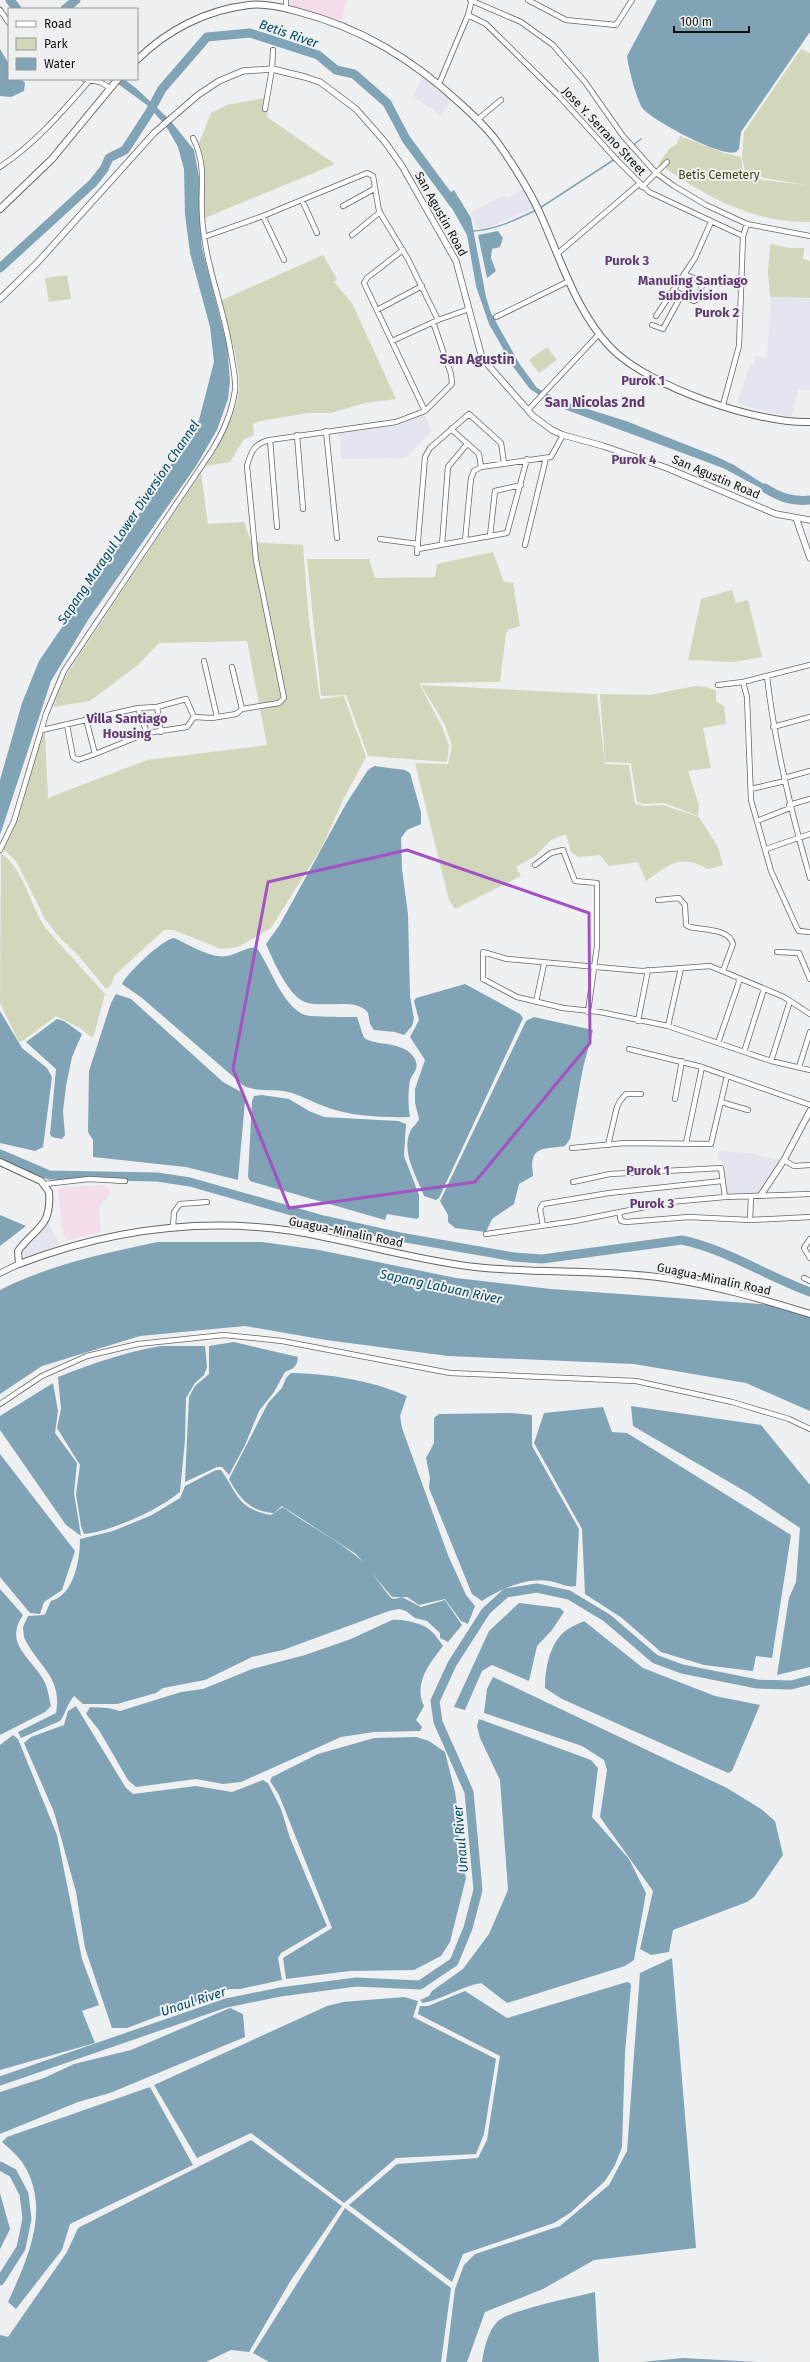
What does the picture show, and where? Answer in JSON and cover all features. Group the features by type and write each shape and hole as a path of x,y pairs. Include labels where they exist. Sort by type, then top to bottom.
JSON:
{"main road":[{"path":"138,59 163,37 206,15 248,5 286,8 331,20 364,35 408,61 439,84 497,141 536,205 569,281 599,334 627,361 644,373 723,405 780,421 810,422"},
{"path":"0,209 52,159 117,80"},
{"path":"0,1162 28,1174 45,1184 50,1198 47,1214 38,1232 18,1251 19,1264"},
{"name":"Guagua-Minalin Road","path":"19,1264 92,1239 173,1227 269,1228 473,1267 664,1278 728,1291 810,1314"}],"street":[{"path":"286,0 286,8"},
{"path":"439,84 468,15 471,0 521,22 553,45 585,82 623,136 656,174 697,201 747,224 810,236"},
{"path":"528,0 566,20 616,25 632,0"},
{"path":"0,10 8,22"},
{"name":"Jose Y. Serrano Street","path":"468,15 486,24 559,96 640,185 656,197 743,236"},
{"path":"265,109 272,69 273,50"},
{"name":"San Agustin Road","path":"0,299 38,262 161,126 198,95 233,74 256,69 272,69 320,82 350,104 385,142 421,197 456,262 482,358 528,410 543,424 563,436 603,446 667,468 776,514 810,520"},
{"path":"0,167 22,152 44,132 90,80 112,86"},
{"path":"477,120 501,100"},
{"path":"0,850 14,821 46,714 64,671 211,452 229,416 235,390 235,375 223,312 212,275 204,237 202,216 202,161 193,138"},
{"path":"557,254 640,185 656,174 667,162"},
{"path":"194,717 217,717 236,714 242,709 279,703 284,698 256,560 247,466 251,452 259,442 297,435 396,422 425,411 452,384 451,374 435,321 422,286 403,250 380,212 374,190 373,176 363,173 263,216 204,237"},
{"path":"343,206 374,190"},
{"path":"302,200 317,233"},
{"path":"352,235 380,212"},
{"path":"263,216 284,260"},
{"path":"656,316 701,247 711,222"},
{"path":"723,405 739,346 743,236 747,224"},
{"path":"403,250 364,281 425,411"},
{"path":"673,290 681,296 696,301 704,284 702,281 684,274"},
{"path":"496,317 569,281"},
{"path":"377,310 422,286"},
{"path":"652,325 663,329 681,296"},
{"path":"392,341 435,321 469,309"},
{"path":"528,410 599,334"},
{"path":"418,549 425,457 430,448 469,414 501,443 504,463"},
{"path":"450,429 479,454 481,467"},
{"path":"326,431 337,538"},
{"path":"297,435 303,509"},
{"path":"466,542 471,478 474,471 481,467 527,459 551,457 563,436"},
{"path":"270,440 277,527"},
{"path":"442,545 448,467 467,444"},
{"path":"525,545 546,458"},
{"path":"380,539 418,549 466,542 504,534 509,531 527,459"},
{"path":"490,536 495,491 521,485"},
{"path":"796,518 810,558"},
{"path":"204,660 217,717"},
{"path":"718,686 743,682 810,665"},
{"path":"232,667 242,709"},
{"path":"767,676 773,728 790,807 800,838 810,878"},
{"path":"743,682 747,697 751,789 757,822 766,849 771,871 797,928 799,931 810,932"},
{"path":"42,730 138,708 156,707 186,699 194,717"},
{"path":"156,707 162,732"},
{"path":"138,708 147,733"},
{"path":"67,725 73,757 78,760 147,733 162,732 187,727 194,717"},
{"path":"773,728 810,717"},
{"path":"86,719 95,754"},
{"path":"751,789 810,770"},
{"path":"757,822 810,799"},
{"path":"766,849 810,834"},
{"path":"535,865 551,853 563,850 575,881 597,884 597,946 588,1012"},
{"path":"658,900 679,898 685,905 686,925 690,927 718,931 731,940 733,944 723,970"},
{"path":"810,1014 790,1001 723,970 710,966 648,970 544,964 507,959 483,952 483,979 517,997 588,1012 600,1012 668,1026 771,1061 810,1070"},
{"path":"777,952 799,953 810,980"},
{"path":"536,1002 544,964"},
{"path":"668,1026 681,968"},
{"path":"638,1021 648,970"},
{"path":"718,1043 740,979"},
{"path":"744,1052 764,989"},
{"path":"771,1061 790,1001"},
{"path":"799,1067 810,1032"},
{"path":"629,1049 702,1067 810,1106"},
{"path":"675,1098 682,1061"},
{"path":"686,1143 702,1067"},
{"path":"572,1148 608,1145 686,1143 711,1144 727,1076"},
{"path":"608,1145 620,1101 626,1094 641,1094"},
{"path":"721,1102 748,1110"},
{"path":"761,1195 808,1120 810,1111"},
{"path":"784,1160 794,1166 810,1165"},
{"path":"573,1182 610,1174 721,1168 725,1197"},
{"path":"45,1184 89,1180 126,1181"},
{"path":"543,1226 540,1209 543,1204 609,1193 722,1181"},
{"path":"486,1234 619,1213 670,1202 725,1197 810,1194"},
{"path":"750,1220 751,1196"},
{"path":"173,1227 174,1212 180,1204 207,1202"},
{"path":"619,1213 621,1221 626,1222 689,1217 750,1220 810,1217"},
{"path":"810,1239 804,1248 810,1258"},
{"path":"0,1273 19,1264"},
{"path":"804,1278 810,1281"},
{"path":"0,1404 42,1376 87,1356 138,1344 224,1335 282,1341 450,1373 636,1381 732,1402 789,1419 810,1428"}],"highlighted area":[{"path":"407,850 589,913 590,1043 475,1182 289,1208 233,1069 268,882"}],"shaded area":[{"path":"287,0 347,0 342,20 286,7"},
{"path":"424,73 453,99 440,115 413,96"},
{"path":"523,189 535,208 485,229 476,228 471,212 503,195 507,198"},
{"path":"771,298 810,299 810,390 798,390 804,366 791,417 737,404 750,364 754,365 756,356 767,358"},
{"path":"424,415 432,431 406,458 341,459 340,431 365,430 365,427 398,426"},
{"path":"719,1151 749,1153 785,1161 763,1195 727,1196 722,1161 718,1160"},
{"path":"104,1185 112,1192 99,1207 101,1232 66,1241 62,1227 58,1188"},
{"path":"48,1222 60,1245 25,1257 22,1252 23,1249 41,1234"}],"green space":[{"name":"Betis Cemetery","path":"801,49 810,53 810,222 770,218 750,213 711,196 675,175 659,163 670,148 676,145 680,136 724,153 741,157 743,171 763,180 807,185 764,178 745,170 742,158 744,132"},
{"path":"269,97 267,117 335,164 205,218 204,160 199,143 211,113 227,105"},
{"path":"770,244 790,248 804,248 803,259 810,261 810,298 770,297 768,271"},
{"path":"323,255 337,279 334,282 352,303 396,399 365,403 331,413 307,413 261,421 253,424 254,435 244,439 230,462 206,466 231,419 238,399 239,390 236,358 222,300"},
{"path":"67,275 71,299 49,302 45,278"},
{"path":"547,347 557,360 539,373 529,360"},
{"path":"201,473 208,524 244,522 251,542 303,545 309,621 320,699 344,696 366,757 343,800 322,847 271,928 238,947 221,949 174,930 164,930 114,976 111,985 106,989 78,955 60,938 45,919 16,861 3,849 12,833 41,733 45,731 48,798 147,760 267,745 247,641 159,643 138,665 90,701 53,707 66,675"},
{"path":"493,552 504,582 513,583 520,626 508,630 506,633 500,682 419,683 442,727 449,745 447,762 368,756 346,695 321,696 307,559 369,559 375,578 435,577 437,564"},
{"path":"732,590 736,603 748,600 762,657 733,662 688,660 701,599"},
{"path":"421,685 597,694 605,764 629,765 635,804 645,806 663,805 699,817 718,847 723,865 708,869 698,864 682,861 669,865 646,881 638,862 609,866 600,855 578,857 571,852 566,834 551,840 535,856 516,867 521,876 455,909 449,900 415,763 448,764 452,746 445,725"},
{"path":"695,686 707,687 716,691 716,701 724,706 726,724 703,728 711,768 688,771 699,805 698,816 665,803 644,804 637,802 631,763 605,762 600,694 650,695"},
{"path":"1,853 9,860 22,879 36,911 47,930 105,994 93,1038 80,1028 56,1016 24,1040 19,1042 0,1003"}],"water":[{"path":"657,0 810,0 810,32 741,132 739,149 736,152 717,150 703,144 660,122 643,109 633,84 627,56"},
{"path":"0,49 8,62 8,80 22,80 25,83 24,91 11,97 0,96"},
{"path":"112,80 125,80 137,89 170,120 194,150 199,177 199,212 202,248 227,345 230,381 228,399 217,430 196,466 88,620 51,681 0,835 0,780 22,703 39,661 147,502 199,420 214,362 210,327 190,253 185,214 184,169 178,147 166,126 147,105"},
{"path":"454,190 471,218 486,297 491,313 519,363 537,388 559,400 626,421 715,456 734,465 776,492 775,496 723,468 556,406 530,389 514,368 489,324 476,286 467,235 445,196"},
{"path":"498,231 503,238 500,247 492,249 491,258 496,271 487,278 478,235"},
{"path":"374,766 405,770 410,773 421,812 421,824 407,830 401,838 402,869 408,914 410,996 414,1019 412,1026 404,1035 395,1032 374,1030 370,1024 368,1013 363,1008 356,1005 319,1004 303,1001 291,991 286,984 266,944 279,926 346,804 368,770"},
{"path":"174,938 207,953 221,956 231,955 250,948 257,948 278,986 290,1004 297,1011 309,1016 357,1017 364,1038 373,1042 397,1046 408,1051 415,1059 417,1066 409,1085 410,1117 380,1117 347,1113 324,1106 292,1093 256,1089 244,1086 142,998 122,984 131,972 146,957 162,944"},
{"path":"465,984 520,1014 523,1018 439,1198 436,1200 424,1196 411,1165 407,1148 410,1132 419,1119 415,1103 415,1089 425,1060 410,1037 419,1020 414,1001 416,998"},
{"path":"116,994 131,999 223,1082 241,1092 245,1101 238,1180 186,1167 93,1157 93,1140 88,1132 89,1071 111,1003"},
{"path":"0,1011 22,1048 47,1068 52,1077 43,1147 35,1151 0,1143"},
{"path":"534,1017 593,1030 583,1068 570,1139 565,1146 546,1148 538,1151 532,1163 533,1176 519,1184 514,1204 492,1219 486,1232 455,1228 448,1222 448,1215 440,1201 526,1021"},
{"path":"57,1019 64,1021 82,1034 72,1057 66,1086 63,1111 65,1135 62,1139 52,1137 50,1134 56,1069 26,1042"},
{"path":"262,1095 289,1099 309,1111 324,1117 398,1121 406,1124 404,1156 419,1195 419,1217 417,1219 387,1214 385,1220 250,1181 248,1177 252,1101 254,1096"},
{"path":"0,1215 26,1226 0,1246"},
{"name":"Sapang Labuan River","path":"158,1242 262,1242 319,1250 456,1278 551,1289 774,1305 810,1318 810,1411 746,1383 634,1364 448,1356 326,1340 245,1326 140,1336 42,1366 0,1394 0,1290 19,1281 57,1267 97,1255"},
{"path":"234,1342 298,1357 297,1363 293,1368 285,1372 274,1392 259,1411 245,1445 229,1475 222,1467 217,1467 185,1482 189,1397 195,1386 209,1374 209,1346"},
{"path":"161,1346 205,1346 207,1367 204,1375 195,1383 186,1398 185,1440 180,1492 160,1506 135,1519 108,1529 84,1534 81,1526 76,1494 80,1465 57,1428 61,1409 58,1377 108,1359"},
{"path":"291,1373 336,1376 365,1382 393,1390 407,1396 400,1416 402,1428 448,1555 466,1595 475,1606 468,1624 461,1621 445,1599 419,1605 407,1597 392,1597 356,1554 282,1506 274,1513 259,1510 247,1503 237,1492 229,1479 268,1403 282,1388 286,1378"},
{"path":"53,1383 58,1411 55,1433 77,1463 74,1493 81,1536 66,1525 0,1430 0,1416"},
{"path":"631,1406 761,1425 810,1485 810,1667 777,1675 789,1598 796,1582 800,1528 748,1493 633,1426"},
{"path":"603,1407 612,1432 627,1433 791,1535 772,1658 756,1656 753,1671 704,1665 661,1652 622,1618 585,1594 582,1529 534,1443 544,1413"},
{"path":"512,1413 532,1415 532,1446 579,1529 576,1586 541,1580 523,1582 505,1588 482,1601 472,1594 429,1488 430,1478 426,1458 434,1443 434,1418 439,1414"},
{"path":"0,1454 75,1551 62,1590 44,1602 40,1614 30,1613 0,1577"},
{"path":"216,1470 221,1470 240,1500 251,1509 271,1515 283,1507 346,1548 365,1564 391,1598 394,1599 402,1597 421,1607 445,1600 462,1625 448,1642 440,1638 440,1633 427,1621 415,1618 406,1611 399,1609 389,1611 283,1650 252,1657 205,1680 163,1688 156,1693 117,1704 83,1704 74,1696 60,1721 21,1738 18,1732 56,1713 57,1700 56,1689 52,1680 29,1647 24,1637 23,1627 28,1616 43,1615 46,1613 51,1601 65,1592 74,1576 77,1566 80,1539 113,1531 152,1515 180,1498 185,1486"},
{"path":"0,1589 23,1615 18,1625 16,1634 17,1641 21,1649 45,1682 51,1706 45,1712 0,1735"},
{"path":"519,1603 560,1608 564,1612 552,1630 537,1646 529,1681 492,1665 482,1671 465,1710 454,1707 489,1631"},
{"path":"392,1620 407,1621 427,1628 436,1636 443,1646 428,1666 422,1681 420,1689 424,1706 416,1720 422,1727 420,1731 374,1732 341,1737 241,1782 223,1784 196,1779 136,1787 128,1780 99,1730 86,1714 90,1707 108,1708 120,1711 181,1692 203,1689 252,1669 305,1655 351,1639"},
{"path":"584,1621 643,1668 715,1696 760,1705 732,1771 728,1773 562,1699 545,1688 549,1658 551,1651 559,1637 571,1627"},
{"path":"493,1677 727,1788 761,1809 775,1821 783,1855 754,1897 747,1902 673,1930 669,1952 651,1955 640,1949 653,1891 600,1817 607,1770 604,1760 582,1746 484,1713 487,1689"},
{"path":"76,1706 126,1788 133,1794 196,1786 232,1792 263,1780 268,1783 281,1809 290,1838 327,1926 281,1953 278,1958 282,1980 240,1989 230,1989 127,2028 112,2028 85,1948 76,1892 54,1812 24,1743 31,1737 64,1725 68,1711"},
{"path":"479,1719 591,1760 598,1768 592,1817 629,1859 646,1893 634,1960 625,1966 507,2003 481,1983 423,2003 420,2000 429,1996 432,1991 463,1969 489,1934 508,1890 500,1780 480,1738 477,1726"},
{"path":"13,1735 18,1739 57,1835 82,1959 99,2005 82,2011 95,2043 0,2070 0,1745"},
{"path":"416,1737 429,1741 445,1752 455,1792 459,1819 459,1849 466,1878 450,1942 441,1956 414,1970 350,1971 286,1979 283,1958 332,1928 279,1795 270,1781 272,1777 318,1754 374,1738"},
{"path":"672,1958 696,2248 594,2260 543,2289 485,2312 467,2362 446,2362 455,2289 464,2265 475,2254 560,2226 609,2185 627,2151 640,1973"},
{"path":"627,1982 630,1983 631,1986 625,2052 622,2147 615,2165 605,2181 570,2213 554,2223 463,2254 452,2282 349,2205 397,2164 478,2158 487,2140 500,2056 418,2014 420,2006 428,2006 465,1991 507,2018"},
{"path":"404,1997 418,2001 413,2017 496,2059 484,2134 476,2154 396,2158 344,2203 251,2133 197,2158 154,2085 327,2006 343,2002"},
{"path":"230,2008 243,2014 245,2037 110,2093 78,2102 0,2134 0,2092 44,2078 74,2064 131,2050"},
{"path":"150,2087 193,2165 70,2224 62,2250 16,2309 8,2302 23,2268 34,2232 36,2214 35,2197 31,2179 22,2162 2,2142 7,2137"},
{"path":"251,2140 342,2206 291,2280 249,2352 231,2350 206,2362 0,2362 0,2335 8,2337 67,2252 78,2228"},
{"path":"0,2193 10,2229 0,2249"},
{"path":"345,2208 451,2288 441,2362 269,2362 253,2353"},
{"path":"595,2292 599,2362 482,2362 485,2346 491,2330 497,2322 504,2317 528,2309"},
{"path":"683,2358 759,2362 641,2362"}],"waterway":[{"path":"10,0 16,8"},
{"path":"66,8 76,0"},
{"name":"Betis River","path":"0,268 93,183 104,169 109,158 125,150 149,113 162,89 207,37 250,33 318,55 336,70 354,74 387,103 406,139 454,204"},
{"path":"617,158 641,139"},
{"path":"540,208 615,159"},
{"path":"472,231 497,227 536,210"},
{"path":"765,488 786,498 810,500"},
{"path":"0,1154 49,1175 157,1177 190,1182 323,1220 400,1237 514,1257 542,1259 682,1240 715,1250 810,1292"},
{"name":"Unaul River","path":"0,2081 226,2003 280,1992 356,1982 420,1985 454,1962 468,1928 478,1890 469,1792 438,1722 435,1701 452,1664 486,1611 506,1593 537,1588 569,1595 607,1618 655,1659 682,1669 757,1684 791,1685 810,1680"},
{"path":"0,2166 13,2173 24,2194 27,2219 21,2248 0,2281"}],"district":[{"name":"Purok 3","path":"627,260"},
{"name":"Manuling Santiago Subdivision","path":"693,288"},
{"name":"Purok 2","path":"717,312"},
{"name":"San Agustin","path":"477,359"},
{"name":"Purok 1","path":"643,380"},
{"name":"San Nicolas 2nd","path":"595,402"},
{"name":"Purok 4","path":"634,459"},
{"name":"Villa Santiago Housing","path":"127,726"},
{"name":"Purok 1","path":"648,1170"},
{"name":"Purok 3","path":"652,1203"}],"water label":[{"name":"Sapang Maragul Lower Diversion Channel","path":"128,522"}]}
